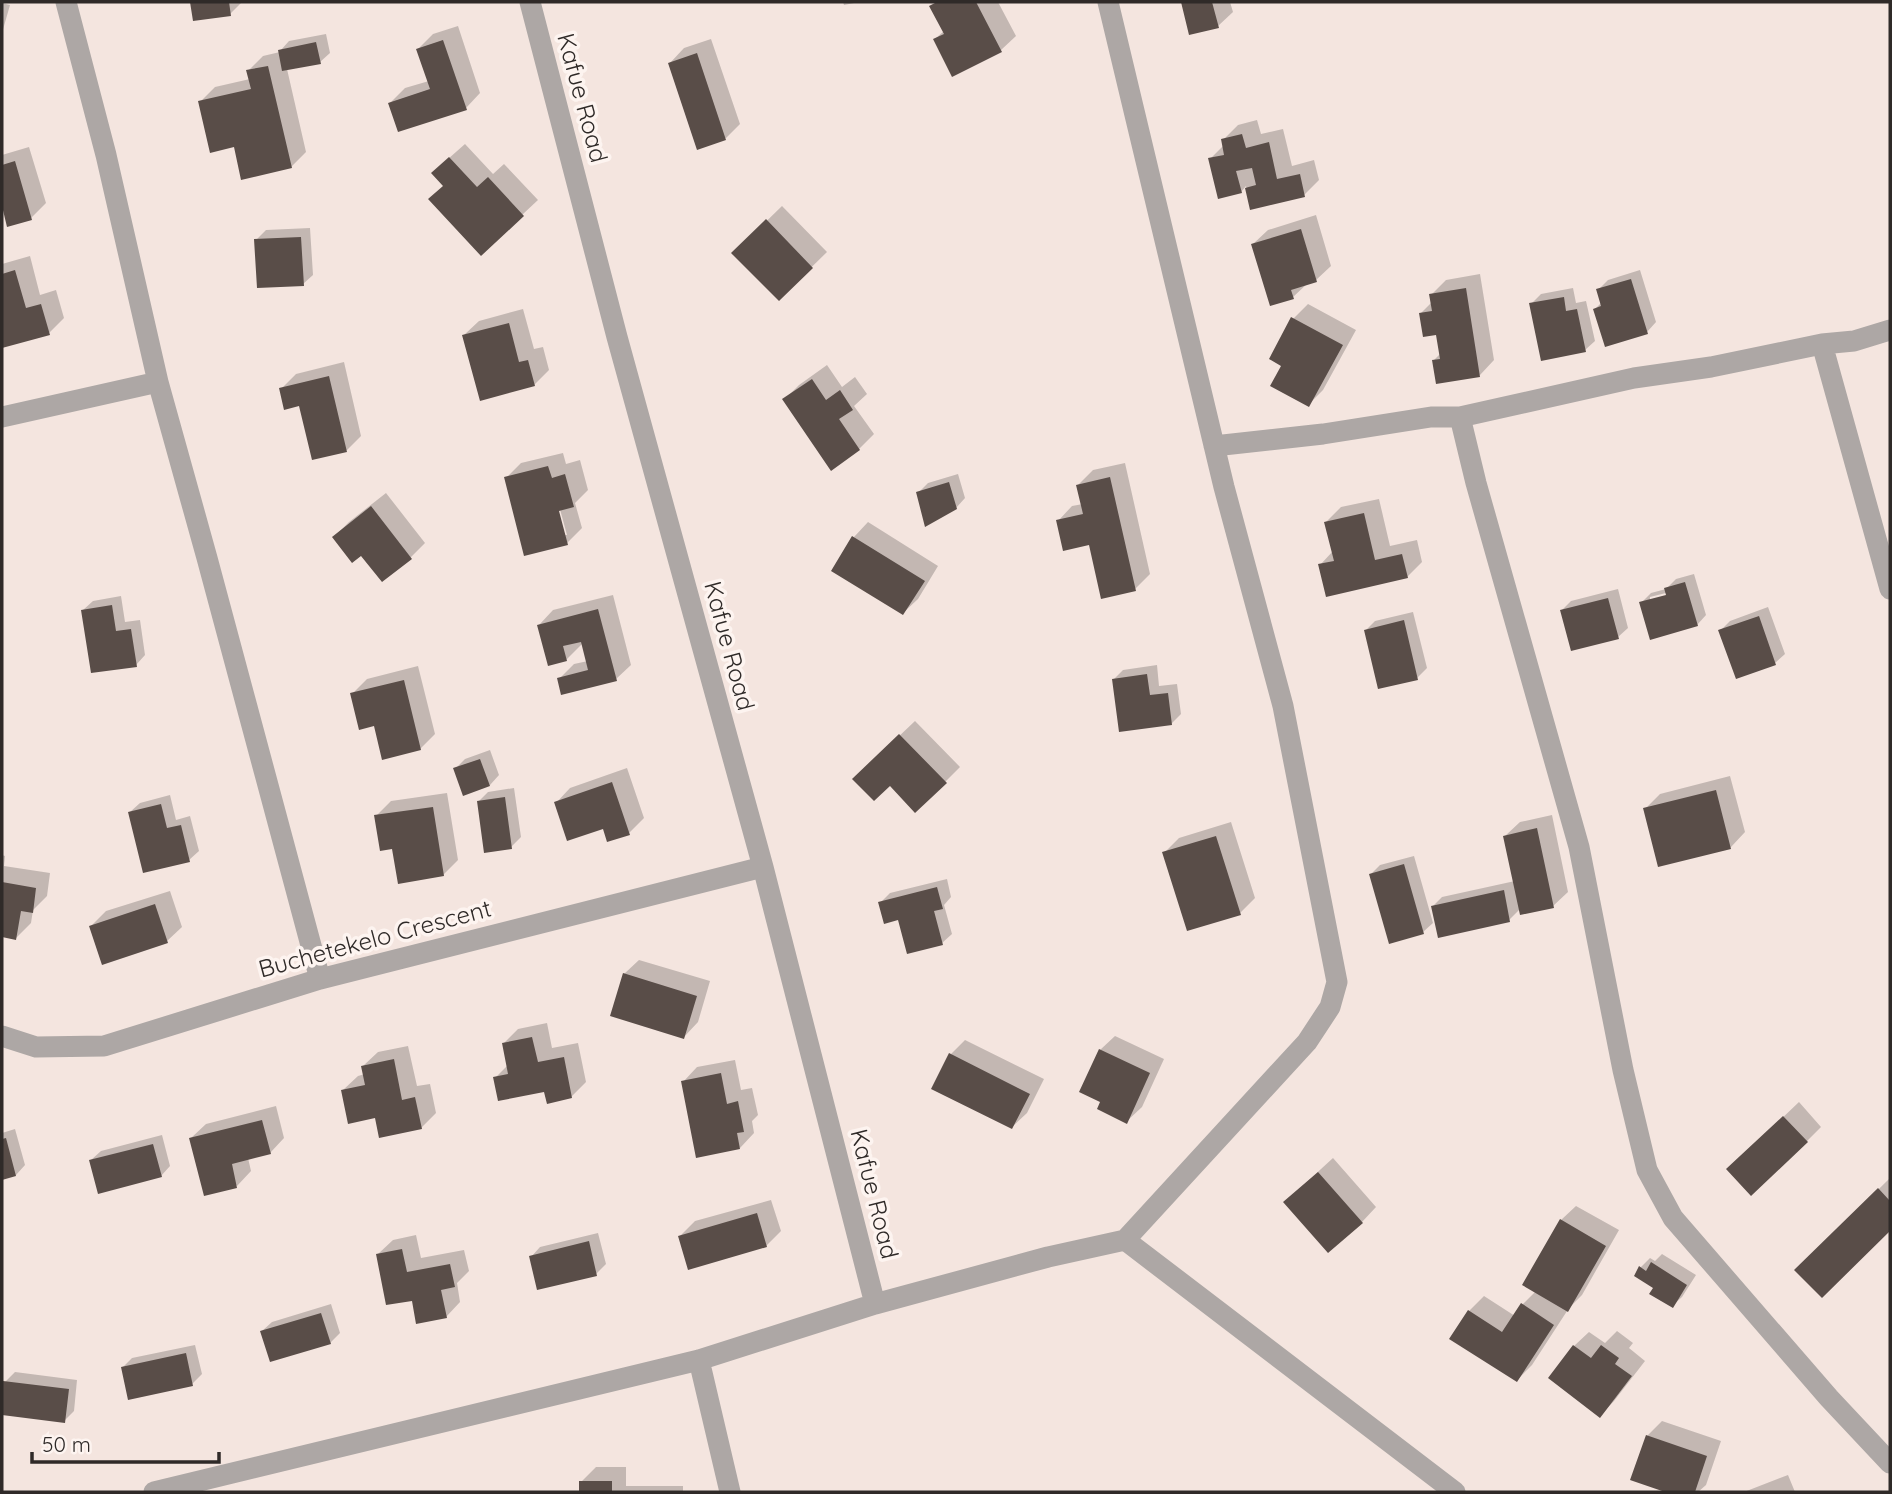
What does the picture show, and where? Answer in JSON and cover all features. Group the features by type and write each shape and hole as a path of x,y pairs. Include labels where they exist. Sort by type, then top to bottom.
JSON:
{"street":[{"path":"66,2 106,155 158,382 320,979"},
{"name":"Kafue Road","path":"530,2 617,337 763,867 875,1304"},
{"path":"154,1492 699,1360 875,1304 1048,1256 1125,1240 1307,1042 1330,1007 1337,982 1283,706 1214,446 1108,2"},
{"path":"1214,446 1323,434 1431,417 1460,417 1634,378 1712,367 1822,344 1854,341 1890,330"},
{"path":"1822,344 1890,589"},
{"path":"2,417 158,382"},
{"path":"1460,417 1579,847 1623,1070 1647,1170 1673,1218 1829,1398 1890,1463"},
{"name":"Buchetekelo Crescent","path":"2,1036 36,1047 104,1046 320,979 763,867"},
{"path":"1125,1240 1455,1492"},
{"path":"699,1360 730,1492"}],"building":[{"path":"190,2 229,2 231,16 193,21"},
{"path":"937,2 976,2 1002,52 952,77 933,39 944,34 929,6"},
{"path":"1181,2 1212,2 1219,28 1189,35"},
{"path":"443,40 467,110 398,132 388,103 430,89 416,49"},
{"path":"316,42 321,64 282,71 278,50"},
{"path":"697,53 726,140 697,150 668,63"},
{"path":"268,66 292,168 241,180 234,147 210,153 198,101 251,89 246,70"},
{"path":"1242,134 1246,148 1269,142 1277,179 1300,174 1305,197 1250,210 1245,188 1256,185 1252,168 1236,171 1242,193 1218,199 1208,158 1224,155 1221,139"},
{"path":"449,157 477,187 488,177 524,216 481,256 428,199 443,186 431,173"},
{"path":"15,161 32,220 7,227 2,206 2,165"},
{"path":"766,219 813,268 779,301 731,253"},
{"path":"1301,229 1317,282 1291,290 1294,299 1270,306 1251,244"},
{"path":"301,237 304,286 257,288 254,239"},
{"path":"15,270 26,308 41,304 50,335 2,348 2,274"},
{"path":"1631,279 1648,334 1605,347 1593,309 1601,306 1596,289"},
{"path":"1466,288 1480,377 1436,384 1432,360 1440,359 1436,335 1423,337 1419,313 1432,311 1429,294"},
{"path":"1564,297 1566,311 1577,309 1586,352 1541,361 1529,303"},
{"path":"1291,317 1343,345 1309,407 1270,386 1281,366 1269,359"},
{"path":"509,323 519,362 528,360 535,386 480,401 462,335"},
{"path":"329,376 347,452 312,460 299,406 284,410 279,388"},
{"path":"812,379 826,400 840,390 853,410 839,419 860,450 831,471 782,399"},
{"path":"548,466 552,478 565,474 574,507 559,511 568,545 524,556 504,477"},
{"path":"1110,477 1136,591 1101,599 1089,545 1063,551 1056,520 1083,514 1076,485"},
{"path":"949,482 957,509 925,527 916,492"},
{"path":"371,506 412,559 382,582 361,556 352,563 332,537"},
{"path":"1364,513 1375,560 1402,554 1408,578 1326,597 1318,564 1334,561 1324,522"},
{"path":"852,536 925,581 903,615 831,571"},
{"path":"1685,582 1698,626 1650,640 1639,602 1666,595 1664,588"},
{"path":"1608,598 1619,639 1571,651 1560,610"},
{"path":"112,605 116,631 131,629 137,667 91,673 81,610"},
{"path":"598,609 617,681 561,695 557,678 588,670 581,642 563,646 567,661 548,666 537,625"},
{"path":"1759,616 1776,665 1736,679 1718,630"},
{"path":"1404,620 1418,680 1378,689 1364,630"},
{"path":"1147,674 1150,695 1168,693 1172,725 1119,732 1112,679"},
{"path":"404,680 421,750 382,760 374,726 359,730 350,693"},
{"path":"899,734 947,783 915,813 890,786 874,801 852,779"},
{"path":"480,759 490,786 463,796 453,768"},
{"path":"612,782 630,835 607,842 603,829 567,841 554,802"},
{"path":"1716,790 1731,849 1658,867 1643,808"},
{"path":"505,797 512,849 484,853 477,801"},
{"path":"161,804 167,828 181,825 190,862 143,873 128,812"},
{"path":"433,807 444,876 398,884 392,849 380,851 374,815"},
{"path":"1537,828 1554,908 1520,915 1503,836"},
{"path":"1216,836 1241,915 1187,931 1162,852"},
{"path":"1404,864 1424,934 1389,944 1369,874"},
{"path":"2,882 36,888 33,913 21,911 16,940 2,937"},
{"path":"937,887 943,909 934,911 943,945 907,954 898,920 884,924 878,902"},
{"path":"1504,890 1510,922 1438,938 1431,906"},
{"path":"155,904 168,943 102,965 89,926"},
{"path":"623,973 697,996 684,1039 610,1016"},
{"path":"532,1037 538,1062 564,1057 572,1098 547,1104 544,1092 498,1101 493,1077 508,1074 502,1043"},
{"path":"1099,1049 1150,1073 1127,1124 1097,1109 1100,1102 1079,1092"},
{"path":"949,1053 1030,1094 1012,1129 931,1089"},
{"path":"394,1059 402,1100 415,1097 422,1129 379,1138 375,1118 348,1124 341,1090 365,1085 361,1066"},
{"path":"721,1073 727,1104 738,1101 744,1132 737,1133 740,1149 696,1158 681,1081"},
{"path":"1783,1116 1808,1142 1751,1196 1726,1169"},
{"path":"262,1120 271,1154 232,1164 237,1188 204,1196 189,1138"},
{"path":"6,1138 16,1176 2,1180 2,1139"},
{"path":"153,1144 162,1177 98,1194 89,1160"},
{"path":"1318,1172 1363,1223 1328,1253 1283,1202"},
{"path":"1878,1188 1890,1201 1890,1231 1822,1298 1794,1270"},
{"path":"757,1213 767,1247 688,1270 678,1236"},
{"path":"1560,1219 1606,1246 1568,1312 1522,1285"},
{"path":"589,1241 597,1276 537,1290 529,1256"},
{"path":"402,1249 407,1272 450,1264 455,1287 441,1290 447,1318 416,1324 412,1301 386,1305 376,1254"},
{"path":"1651,1262 1687,1285 1673,1308 1649,1294 1653,1288 1634,1276 1639,1266 1646,1271"},
{"path":"1521,1303 1554,1325 1517,1382 1449,1339 1468,1310 1502,1332"},
{"path":"321,1313 331,1344 270,1362 260,1331"},
{"path":"1573,1345 1591,1358 1601,1345 1619,1358 1615,1364 1632,1376 1600,1418 1548,1378"},
{"path":"186,1353 193,1386 128,1400 121,1367"},
{"path":"3,1381 69,1389 65,1423 2,1415"},
{"path":"1646,1435 1707,1456 1695,1492 1665,1492 1630,1480"},
{"path":"579,1481 612,1481 612,1492 579,1492"}]}
